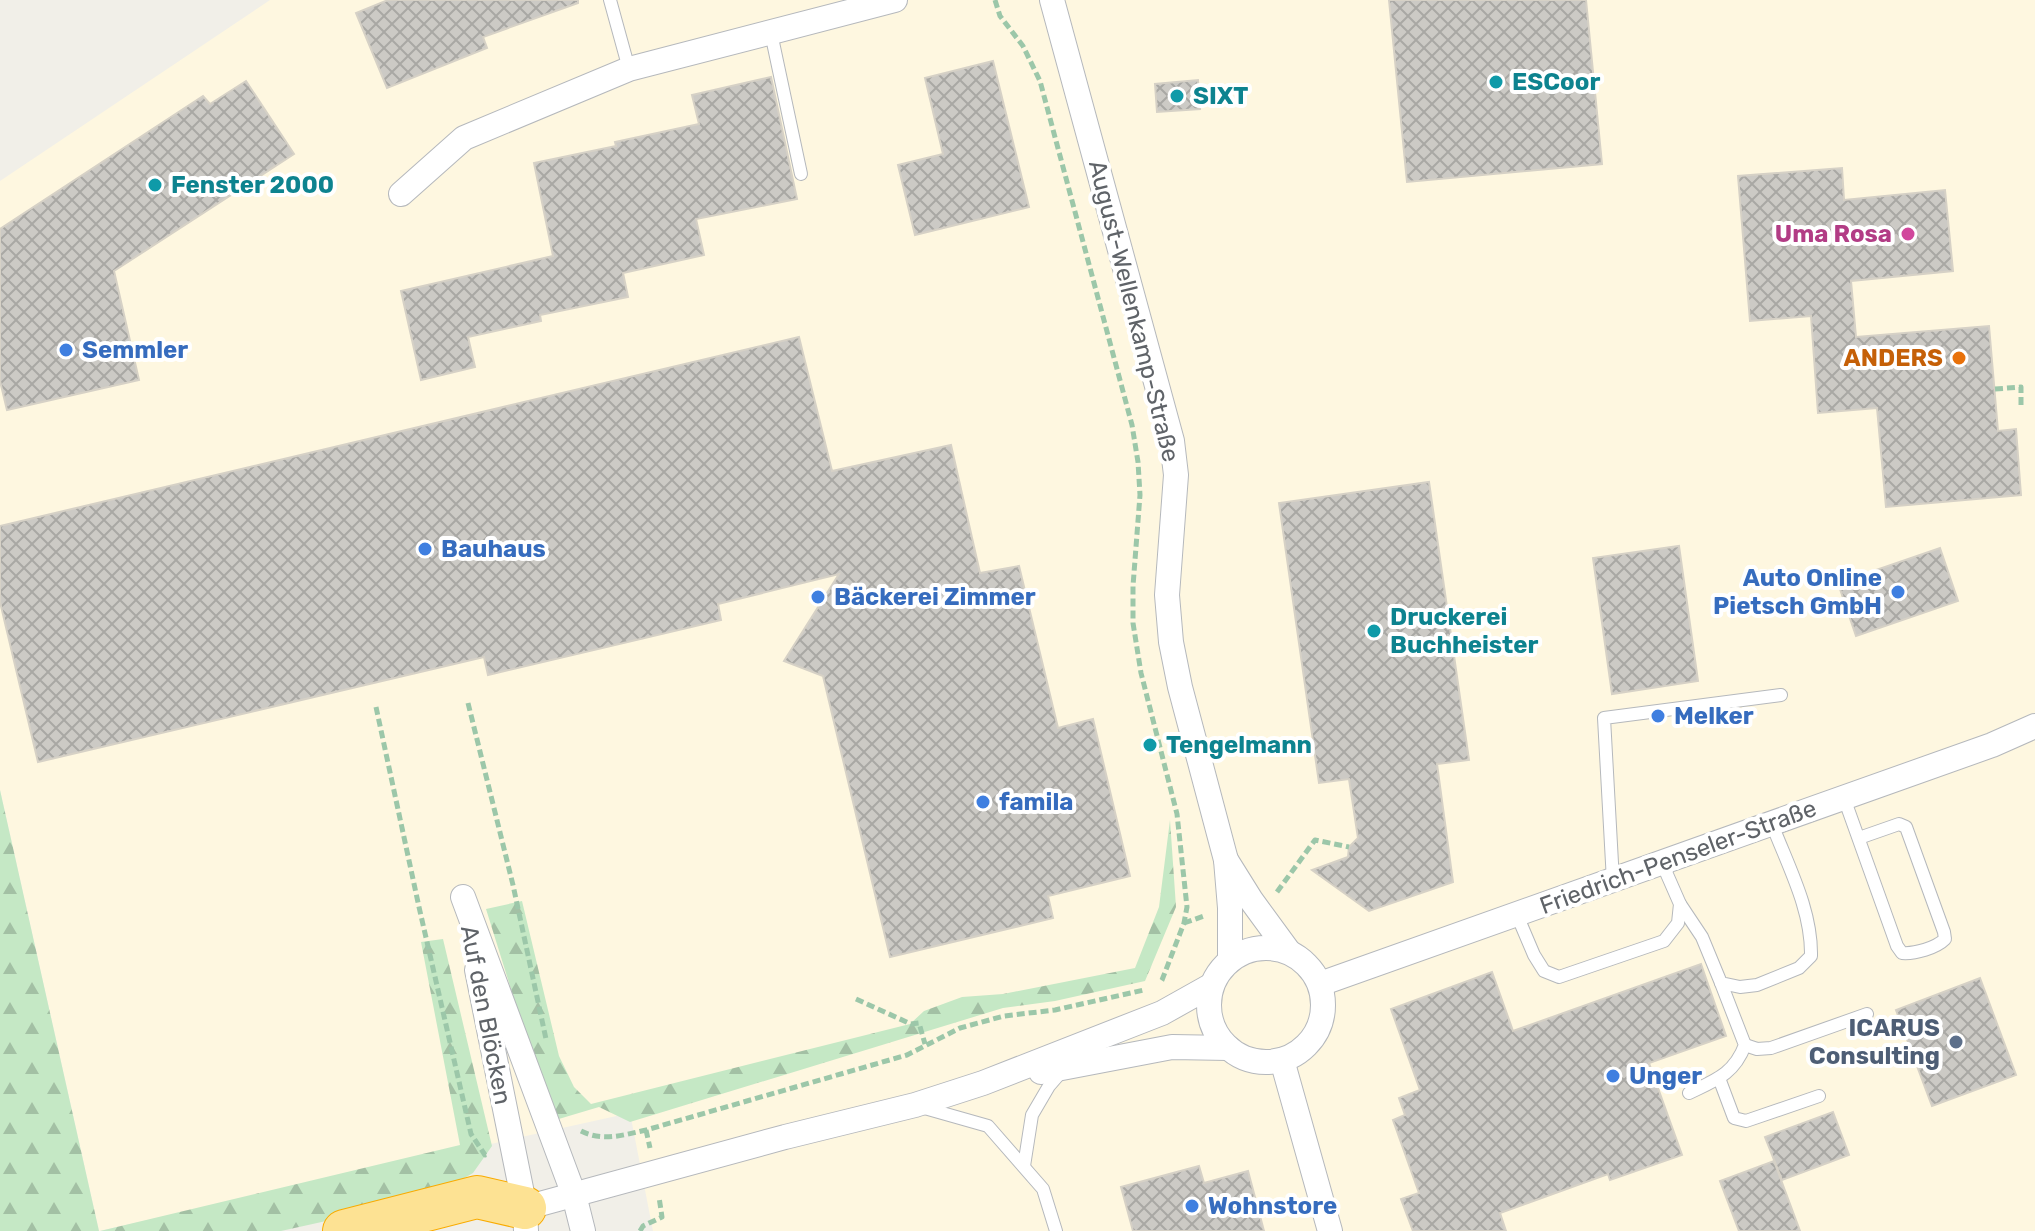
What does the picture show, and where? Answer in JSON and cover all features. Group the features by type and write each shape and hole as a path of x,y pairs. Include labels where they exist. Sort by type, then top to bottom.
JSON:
{"highway":[{"path":"344,1231 477,1197 526,1220"},
{"path":"481,1231 526,1220"}],"street":[{"path":"401,194 464,138 629,69 895,0"},
{"name":"August-Wellenkamp-Straße","path":"1052,0 1172,441 1176,475 1167,595 1171,642 1226,860 1230,960"},
{"name":"Friedrich-Penseler-Straße","path":"1320,984 1992,745 2035,726"},
{"name":"August-Wellenkamp-Straße","path":"1226,860 1289,952"},
{"name":"Auf den Blöcken","path":"526,1220 463,897 574,1195"},
{"path":"1269,947 1289,952 1302,960 1320,984 1323,1003 1321,1022 1312,1039 1299,1052 1282,1060 1263,1063 1244,1059 1228,1048 1217,1035 1210,1019 1208,1002 1212,985 1219,971 1230,960 1248,950 1269,947"},
{"path":"526,1220 574,1195 915,1105 983,1083 1162,1013 1212,985"},
{"path":"983,1083 1172,1047 1228,1048"},
{"path":"1282,1060 1330,1231"},
{"path":"574,1195 583,1231"}],"lane":[{"path":"610,0 629,69"},
{"path":"771,33 801,174"},
{"path":"1613,881 1604,718 1781,695"},
{"path":"1844,798 1897,946 1902,953 1910,954 1940,944 1945,939 1944,932 1906,827 1899,824 1859,838"},
{"path":"1721,983 1740,987 1757,985 1799,968 1811,956 1806,916 1772,824"},
{"path":"1662,863 1680,904 1702,937 1745,1045 1738,1062 1719,1078 1689,1093"},
{"path":"1517,915 1544,971 1559,977 1664,941 1678,923 1680,904"},
{"path":"1745,1045 1757,1049 1771,1048 1867,1014"},
{"path":"1024,1166 1032,1115 1064,1067"},
{"path":"1719,1078 1734,1118 1746,1121 1819,1096"},
{"path":"915,1105 988,1126 1043,1189 1056,1231"}],"path":[{"path":"581,1131 609,1138 646,1130 907,1055 960,1028 1004,1016 1055,1010 1153,988 1162,980 1184,923 1187,907 1177,814 1141,673 1133,623 1140,495 1132,425 1040,81 1023,46 1000,16 995,0"},
{"path":"1995,389 2021,387 2021,406"},
{"path":"468,703 513,885"},
{"path":"376,707 419,907"},
{"path":"1315,840 1349,847"},
{"path":"856,999 911,1024 919,1023 925,1044"},
{"path":"640,1231 643,1226 662,1217"}],"shaded area":[{"path":"270,0 2035,0 2035,1231 653,1231 630,1113 99,1231 0,790 0,181"}],"green space":[{"path":"0,790 99,1231 0,1231"},
{"path":"1170,820 1176,907 1145,981 1055,1001 1003,1008 630,1122 599,1107 552,1121 486,909 522,901 559,1056 574,1087 591,1104 910,1024 924,1011 962,997 1003,994 1135,968 1159,907"},
{"path":"443,939 492,1146 473,1173 430,1198 281,1231 100,1231 460,1145 421,942"}],"building":[{"path":"388,0 578,0 578,3 483,37 487,48 387,88 356,13"},
{"name":"ESCoor","path":"1389,0 1586,0 1602,164 1407,182"},
{"path":"993,61 1029,207 915,235 898,165 943,154 925,78"},
{"path":"771,77 797,199 696,219 704,255 623,273 628,297 540,315 541,321 468,337 475,367 421,380 401,291 553,256 534,163 699,124 692,95"},
{"name":"SIXT","path":"1198,80 1200,109 1157,112 1155,84"},
{"name":"Fenster 2000","path":"246,81 294,154 114,271 139,380 7,410 0,381 0,229 203,96 210,104"},
{"path":"1842,168 1844,200 1945,190 1953,271 1851,281 1856,337 1989,326 1998,431 2016,429 2021,495 1886,507 1877,408 1818,413 1811,316 1750,321 1738,176"},
{"name":"Bauhaus","path":"799,337 832,471 951,445 980,573 1019,566 1058,728 1093,719 1130,876 1048,896 1053,918 890,957 823,676 784,661 839,574 718,604 721,620 488,675 484,657 38,762 0,602 0,526"},
{"name":"Druckerei Buchheister","path":"1429,482 1469,760 1437,764 1453,882 1369,911 1312,870 1348,857 1349,847 1358,838 1349,779 1319,783 1279,503"},
{"path":"1679,546 1698,681 1612,694 1593,558"},
{"name":"Auto Online Pietsch GmbH","path":"1940,548 1958,601 1856,636 1838,583"},
{"path":"1701,964 1726,1036 1649,1063 1682,1155 1610,1180 1608,1174 1500,1213 1506,1231 1413,1231 1401,1199 1419,1193 1393,1120 1405,1115 1399,1098 1420,1090 1391,1009 1492,972 1513,1031"},
{"name":"ICARUS Consulting","path":"1980,978 2016,1075 1932,1106 1896,1010"},
{"path":"1833,1112 1849,1155 1782,1180 1765,1137"},
{"path":"1774,1161 1800,1231 1739,1231 1720,1181"},
{"name":"Wohnstore","path":"1199,1166 1204,1183 1248,1171 1264,1231 1133,1231 1121,1187"}],"place":[{"name":"ESCoor","path":"1496,82"},
{"name":"SIXT","path":"1177,96"},
{"name":"Fenster 2000","path":"155,185"},
{"name":"Uma Rosa","path":"1908,234"},
{"name":"Semmler","path":"66,350"},
{"name":"ANDERS","path":"1959,358"},
{"name":"Bauhaus","path":"425,549"},
{"name":"Auto Online Pietsch GmbH","path":"1898,592"},
{"name":"Bäckerei Zimmer","path":"818,597"},
{"name":"Druckerei Buchheister","path":"1374,631"},
{"name":"Melker","path":"1658,716"},
{"name":"Tengelmann","path":"1150,745"},
{"name":"famila","path":"983,802"},
{"name":"ICARUS Consulting","path":"1956,1042"},
{"name":"Unger","path":"1613,1076"},
{"name":"Wohnstore","path":"1192,1206"}]}
